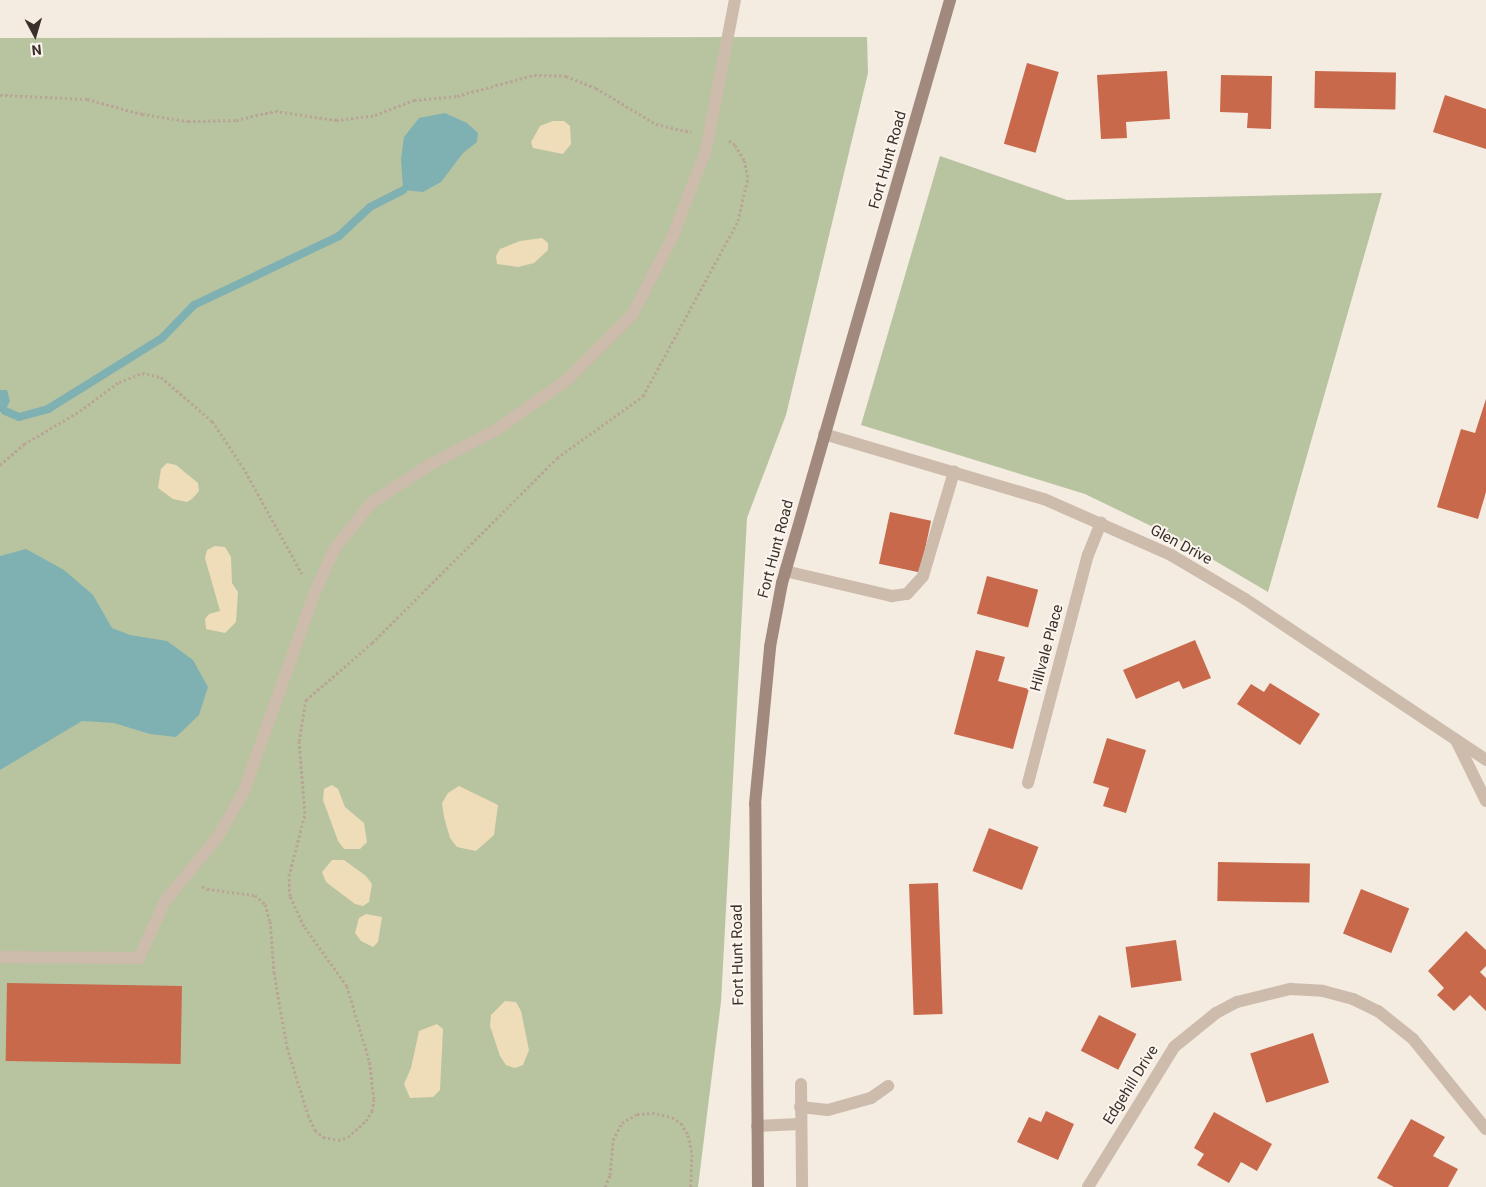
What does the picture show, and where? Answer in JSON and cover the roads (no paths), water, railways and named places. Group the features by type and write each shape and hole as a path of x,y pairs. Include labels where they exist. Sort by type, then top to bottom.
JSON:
{"main road":[{"name":"Fort Hunt Road","path":"758,1187 755,804 768,657 785,571 950,0"}],"street":[{"path":"0,958 139,958 165,901 217,838 244,792 314,594 335,548 371,503 431,464 496,430 568,380 632,315 672,238 709,135 735,0"},
{"name":"Glen Drive","path":"824,434 1044,499 1101,522 1171,555 1245,599 1486,760"},
{"path":"785,571 892,596 907,594 923,576 954,472"},
{"name":"Hillvale Place","path":"1028,783 1088,555 1101,522"},
{"path":"1456,740 1486,801"},
{"name":"Edgehill Drive","path":"1088,1187 1161,1065 1180,1041 1216,1012 1236,1002 1290,990 1322,991 1353,999 1378,1011 1413,1039 1486,1129"},
{"path":"801,1084 799,1124 802,1187"},
{"path":"800,1107 828,1110 871,1098 888,1086"},
{"path":"758,1126 799,1124"}],"water":[{"path":"445,113 467,123 478,133 477,142 463,153 441,182 423,192 403,190 401,159 404,137 419,118"},
{"path":"0,390 7,390 10,401 5,411 0,412"},
{"path":"26,549 64,570 93,595 112,628 130,635 167,641 193,660 208,687 199,715 176,737 150,734 114,723 82,721 0,770 0,556"}],"waterway":[{"path":"5,411 19,417 48,409 162,338 194,305 339,236 370,207 403,190"}]}
